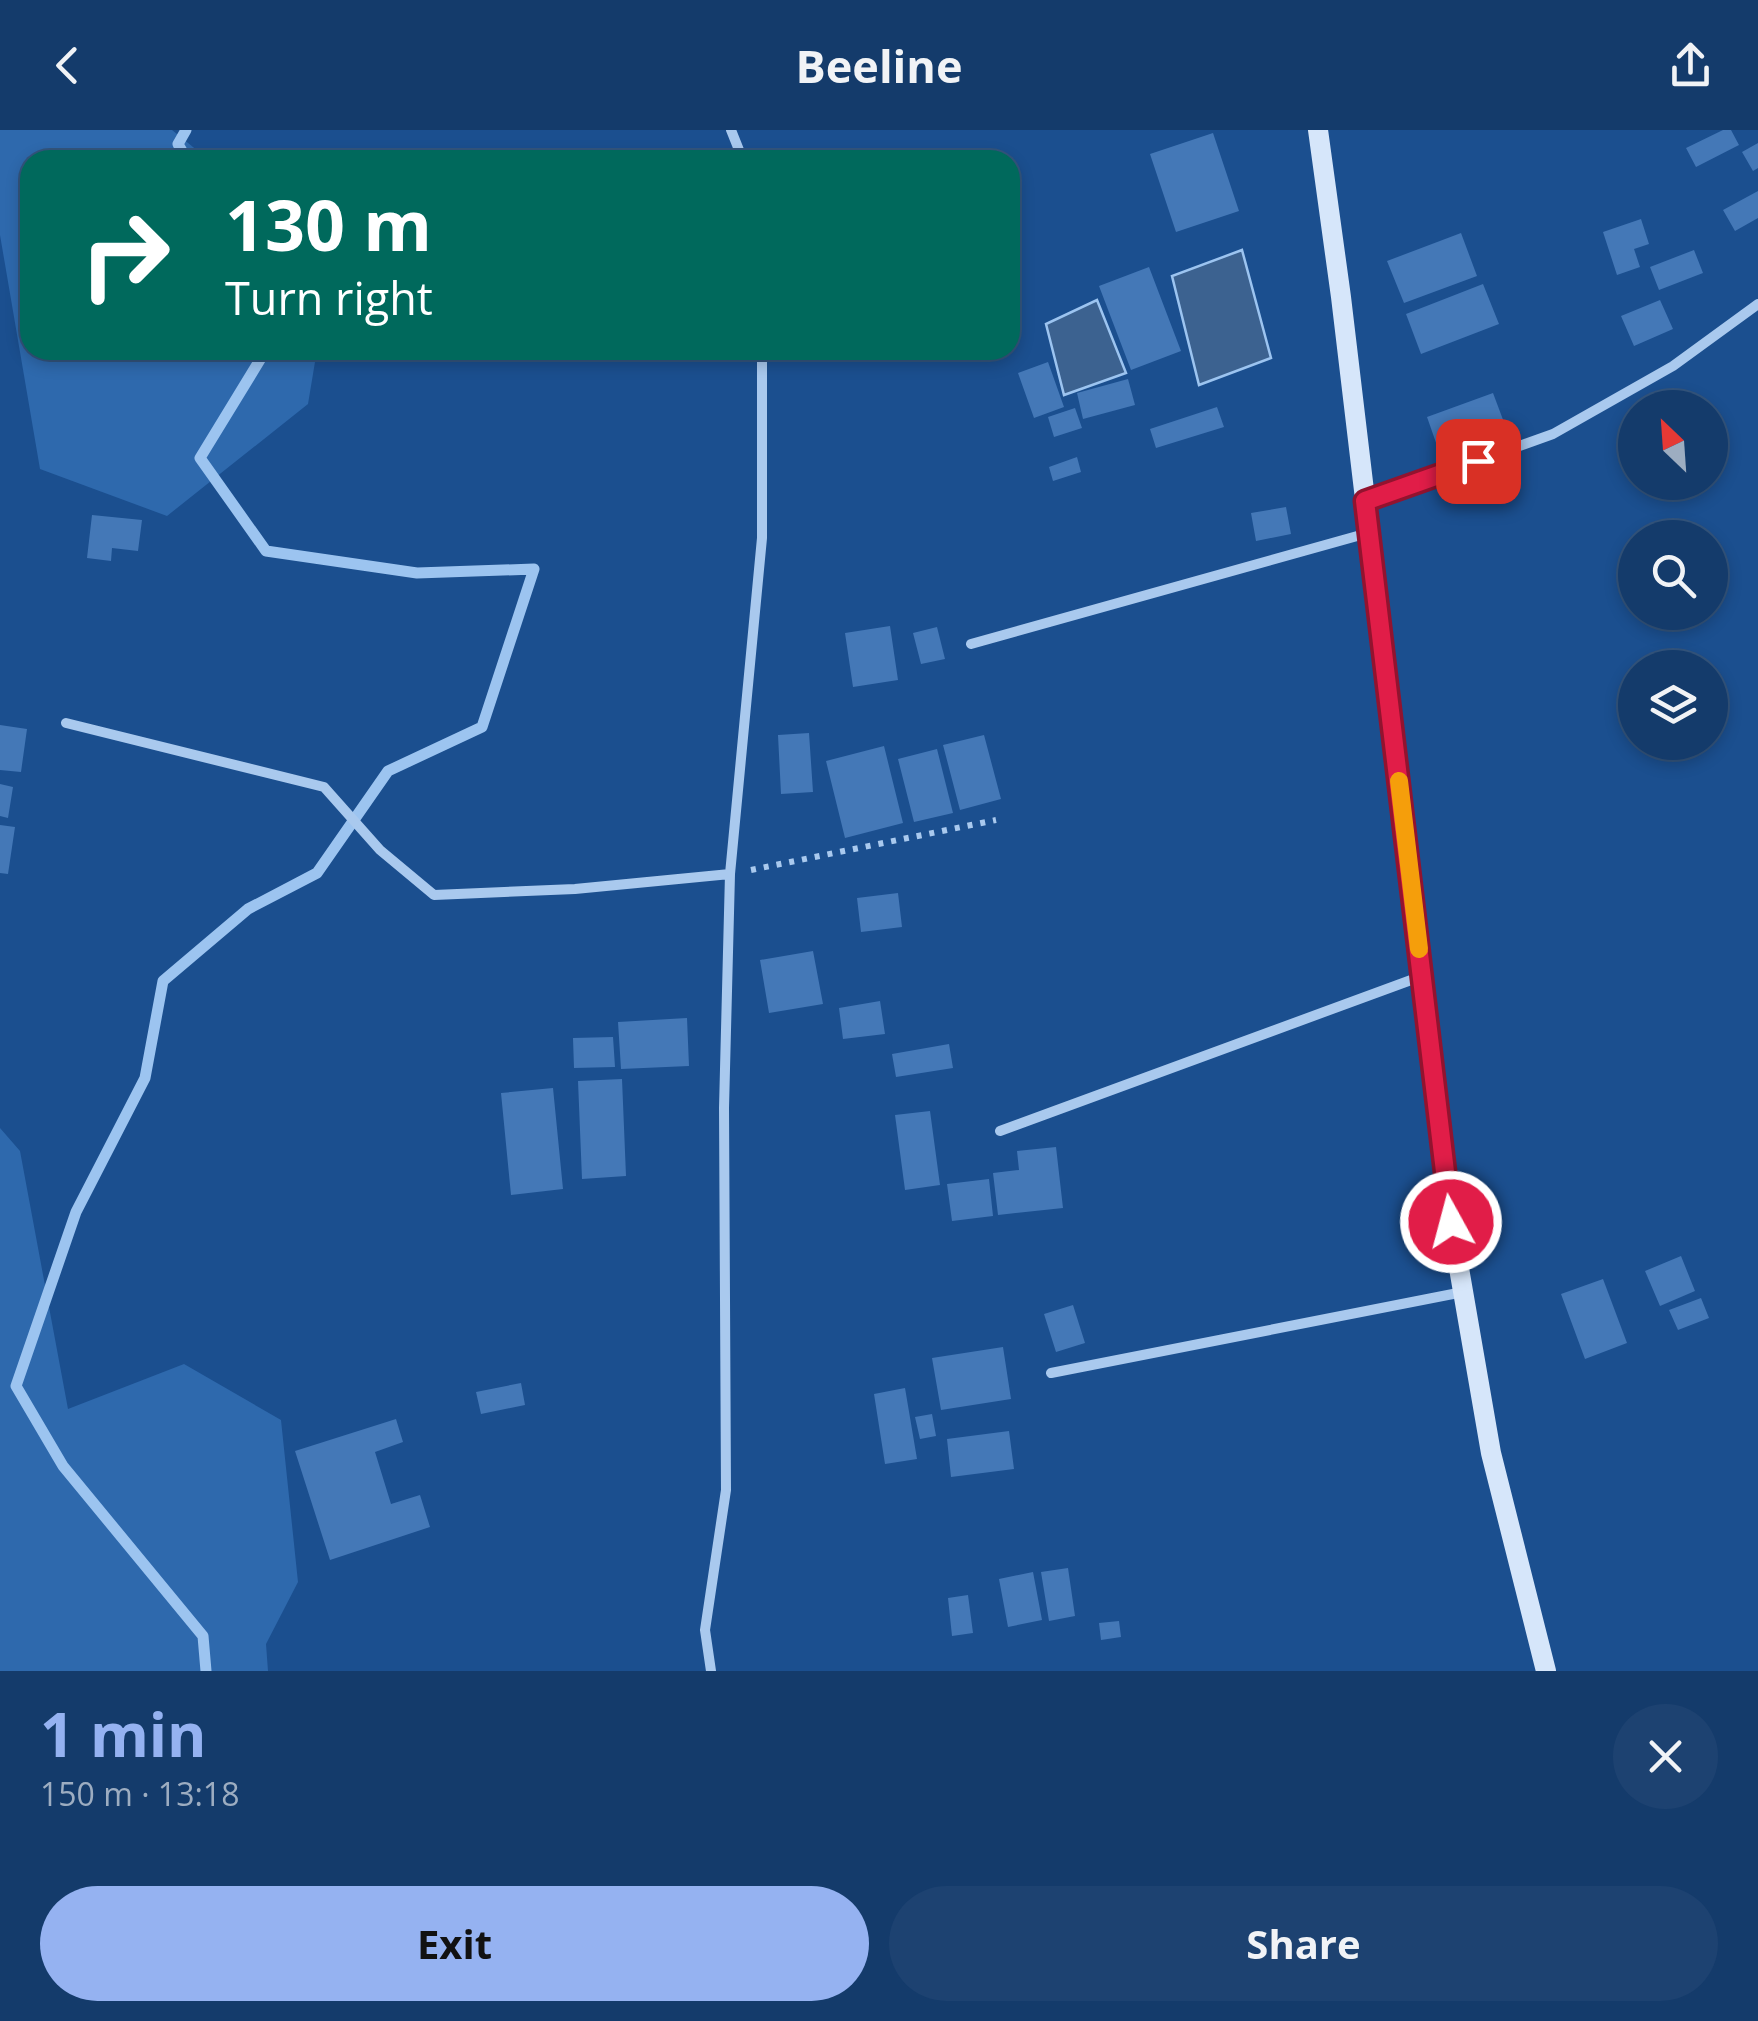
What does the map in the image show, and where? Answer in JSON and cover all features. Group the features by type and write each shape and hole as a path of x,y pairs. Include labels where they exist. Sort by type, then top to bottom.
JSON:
{"main road":[{"path":"1318,130 1451,1222 1490,1454 1546,1671"}],"street":[{"path":"1365,501 1553,434 1673,366 1758,304"},
{"path":"711,1671 705,1630 726,1490 724,1108 730,874 762,538 762,360"},
{"path":"971,644 1370,533"},
{"path":"66,723 324,788 380,850 434,894 576,889 730,874"},
{"path":"1000,1131 1423,976"},
{"path":"1051,1373 1463,1292"}],"path":[{"path":"730,874 996,820"}],"shaded area":[{"path":"0,130 172,130 197,150 20,150 20,352 0,235"},
{"path":"1242,250 1271,358 1199,385 1172,276"},
{"path":"1097,300 1126,373 1064,395 1046,324"},
{"path":"21,360 315,360 308,404 167,516 40,469"},
{"path":"0,1128 20,1151 68,1409 184,1364 281,1420 298,1582 266,1644 268,1671 0,1671"}],"building":[{"path":"1731,130 1739,145 1696,167 1686,148"},
{"path":"1213,133 1239,211 1176,232 1150,154"},
{"path":"1758,143 1758,168 1753,171 1742,152"},
{"path":"1758,191 1758,218 1735,231 1723,210"},
{"path":"1641,219 1649,244 1634,249 1640,267 1617,275 1603,232"},
{"path":"1461,233 1477,276 1404,303 1387,261"},
{"path":"1694,250 1703,273 1659,290 1650,267"},
{"path":"1149,267 1181,351 1131,370 1099,286"},
{"path":"1483,284 1499,324 1421,354 1406,314"},
{"path":"1660,300 1673,329 1634,346 1621,316"},
{"path":"1048,362 1064,407 1034,418 1018,373"},
{"path":"1128,379 1135,405 1083,419 1077,393"},
{"path":"1493,393 1508,433 1441,457 1427,417"},
{"path":"1217,407 1224,427 1156,448 1150,429"},
{"path":"1075,408 1082,428 1054,437 1048,417"},
{"path":"1077,457 1081,472 1053,481 1049,467"},
{"path":"1286,507 1291,534 1256,541 1251,513"},
{"path":"92,515 142,520 138,551 112,548 111,561 87,558"},
{"path":"890,626 898,680 853,687 845,633"},
{"path":"937,627 945,659 921,664 913,633"},
{"path":"0,725 27,729 21,772 0,770"},
{"path":"809,733 813,792 781,794 778,735"},
{"path":"984,735 1001,799 960,810 943,745"},
{"path":"884,746 903,823 845,838 826,761"},
{"path":"937,749 953,813 914,822 898,759"},
{"path":"0,784 13,787 8,818 0,816"},
{"path":"0,825 15,827 8,874 0,873"},
{"path":"898,893 902,927 861,932 857,898"},
{"path":"813,951 823,1004 769,1013 760,960"},
{"path":"880,1001 885,1034 843,1039 839,1008"},
{"path":"687,1018 689,1066 621,1069 618,1022"},
{"path":"613,1037 615,1067 574,1068 573,1038"},
{"path":"949,1044 953,1068 896,1077 892,1054"},
{"path":"622,1079 626,1176 582,1179 578,1081"},
{"path":"553,1088 563,1189 511,1195 501,1093"},
{"path":"930,1111 940,1185 905,1190 895,1115"},
{"path":"1056,1147 1063,1208 998,1215 993,1173 1019,1170 1017,1151"},
{"path":"989,1179 993,1216 952,1221 947,1184"},
{"path":"1681,1256 1695,1291 1660,1306 1645,1271"},
{"path":"1603,1279 1627,1343 1585,1359 1561,1294"},
{"path":"1701,1298 1709,1318 1678,1330 1669,1310"},
{"path":"1073,1305 1085,1343 1056,1352 1044,1314"},
{"path":"1003,1347 1011,1399 941,1410 932,1358"},
{"path":"521,1383 525,1405 481,1414 476,1392"},
{"path":"905,1388 917,1459 885,1464 874,1394"},
{"path":"932,1414 936,1436 920,1439 915,1417"},
{"path":"396,1419 403,1442 375,1452 391,1504 420,1495 430,1527 330,1560 295,1451"},
{"path":"1009,1431 1014,1469 951,1477 947,1439"},
{"path":"1068,1568 1075,1616 1049,1621 1041,1572"},
{"path":"1033,1572 1042,1620 1008,1627 999,1579"},
{"path":"968,1595 973,1633 952,1636 948,1598"},
{"path":"1119,1621 1121,1637 1101,1640 1099,1623"}],"waterway":[{"path":"181,150 178,144 186,130"},
{"path":"206,1671 203,1636 63,1466 16,1386 76,1212 145,1078 163,981 248,909 317,873 388,771 482,727 534,569 417,573 266,551 200,458 260,360"}],"slow traffic":[{"path":"1399,781 1419,949"}],"route":[{"path":"1451,1222 1365,501 1478,461"}]}
